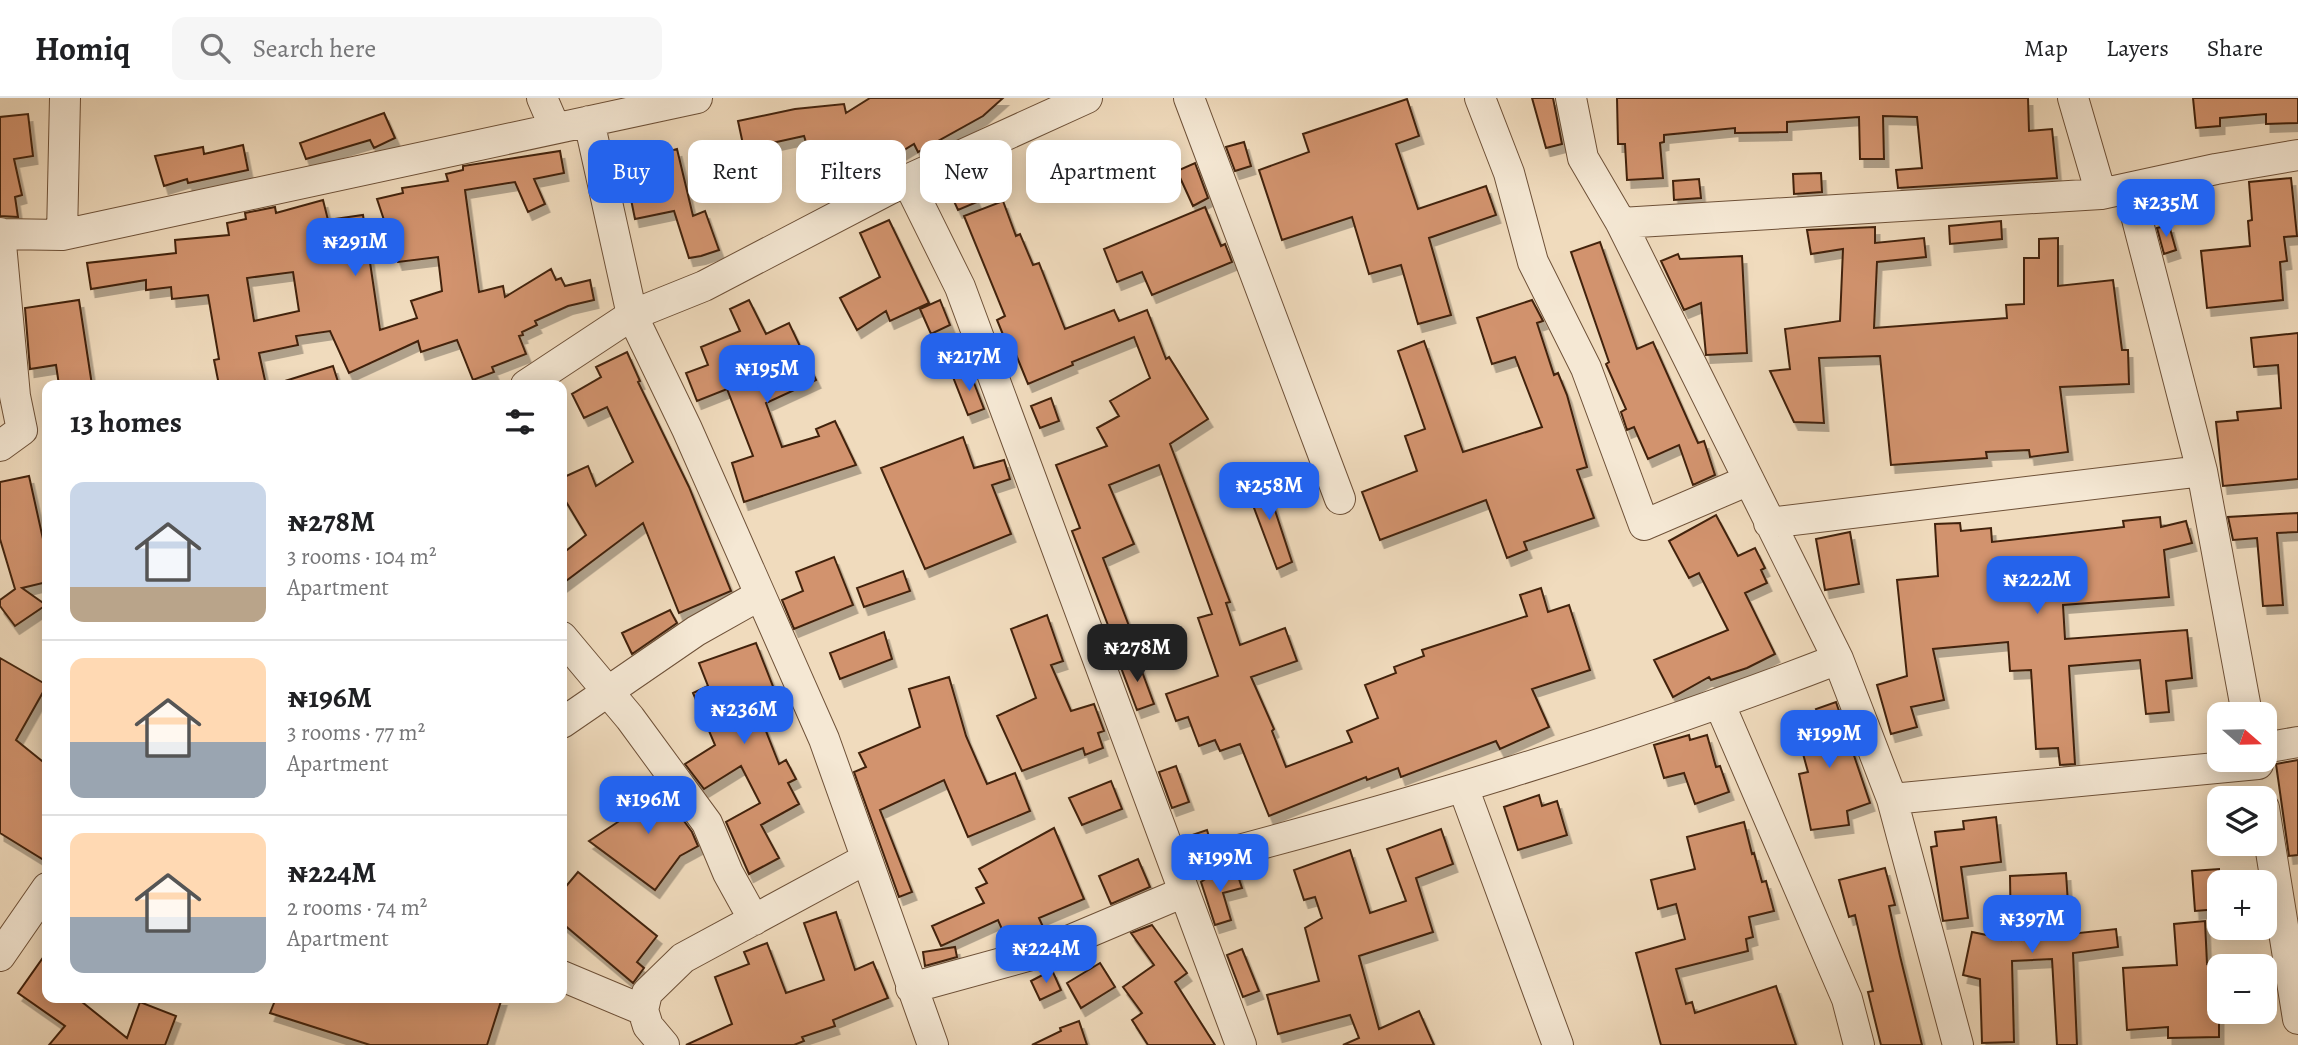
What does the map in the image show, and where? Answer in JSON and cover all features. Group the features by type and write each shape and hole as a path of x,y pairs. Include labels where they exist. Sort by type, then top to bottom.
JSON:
{"street":[{"path":"62,235 65,98"},
{"path":"542,98 555,128"},
{"path":"0,446 22,430 15,396 0,233 62,235 697,98"},
{"path":"534,380 632,315 704,286 907,180 1087,98"},
{"path":"1189,98 1340,499"},
{"path":"1480,98 1509,173 1533,262 1586,368 1644,525 1749,480"},
{"path":"1571,98 1583,158 1621,223 1838,659 1892,799 1958,1045"},
{"path":"2073,98 2115,191 2202,471 2245,702"},
{"path":"589,121 632,315 824,739 933,1045"},
{"path":"1621,223 2115,191 2298,155"},
{"path":"907,180 960,287 1241,1045"},
{"path":"1769,523 2202,471"},
{"path":"567,720 696,631 761,595"},
{"path":"567,643 629,718 706,823 728,873 754,920"},
{"path":"911,988 1042,952 1180,880 1392,809 1720,705 1838,659"},
{"path":"1720,705 1847,999 1860,1045"},
{"path":"2277,750 2298,742"},
{"path":"1892,799 2207,763"},
{"path":"1463,787 1558,1045"},
{"path":"2272,856 2298,1019"},
{"path":"664,1045 648,1026 643,1010 647,993 683,958 866,859"},
{"path":"0,956 42,895"},
{"path":"567,978 643,1010"}],"building":[{"path":"870,98 1003,98 983,116 940,140 920,140 918,152 914,144 906,149 906,140 805,140 804,136 782,141 742,140 738,121 795,109 844,104 846,113"},
{"path":"1532,98 1553,98 1562,144 1546,148"},
{"path":"1617,98 2028,98 2029,131 2052,129 2057,178 1898,188 1896,170 1922,168 1917,117 1883,116 1884,159 1860,159 1859,117 1787,122 1787,132 1735,133 1735,128 1664,135 1664,142 1660,143 1663,178 1627,180 1625,144 1618,144"},
{"path":"2193,98 2298,98 2298,123 2266,124 2266,114 2220,118 2220,126 2196,128"},
{"path":"1407,99 1419,136 1396,144 1418,209 1486,186 1496,215 1429,238 1451,315 1418,324 1401,265 1369,274 1352,217 1282,240 1259,170 1309,152 1303,134"},
{"path":"384,113 395,138 374,148 370,140 306,159 300,143"},
{"path":"28,114 33,156 14,159 22,195 15,197 18,217 0,216 0,117"},
{"path":"1244,142 1251,166 1235,171 1226,147"},
{"path":"243,145 248,170 188,183 187,179 164,186 155,156 203,147 204,154"},
{"path":"677,149 693,216 705,211 719,250 689,258 674,211 635,219 632,203 674,203 674,150"},
{"path":"560,151 564,173 534,179 545,204 528,212 515,182 465,190 479,292 503,286 505,297 551,269 556,280 561,278 565,286 590,280 594,300 568,306 535,321 537,325 519,336 526,354 492,367 494,372 473,380 457,340 421,352 418,341 349,373 330,331 296,336 298,345 259,353 265,380 218,380 214,360 219,359 208,295 172,299 171,287 146,290 146,280 91,289 87,263 176,253 175,240 229,235 227,223 246,219 245,213 275,207 276,213 323,200 328,220 363,215 380,330 417,318 411,301 442,291 438,257 398,262 377,199 403,193 402,188 448,181 446,174 463,170 463,166","holes":["293,272 299,311 254,321 247,278"]},
{"path":"1195,163 1208,198 1193,206 1181,180 1181,169"},
{"path":"1821,173 1822,192 1794,194 1793,174"},
{"path":"2291,178 2297,236 2284,237 2287,261 2280,262 2283,300 2207,308 2201,251 2250,246 2248,221 2252,220 2249,182"},
{"path":"1699,179 1701,198 1674,200 1673,181"},
{"path":"955,203 975,203 958,210"},
{"path":"1004,203 1016,236 1020,234 1033,265 1039,263 1065,329 1114,310 1119,321 1147,310 1166,359 1169,357 1208,419 1170,444 1230,602 1226,603 1240,645 1285,628 1297,661 1251,677 1274,729 1272,731 1286,767 1352,742 1347,731 1378,718 1365,685 1396,673 1394,667 1424,656 1422,650 1527,616 1520,595 1541,588 1548,612 1569,605 1590,670 1532,689 1549,727 1500,749 1496,741 1401,777 1398,768 1367,780 1366,777 1269,816 1240,744 1220,751 1215,740 1199,746 1188,717 1176,721 1166,694 1218,676 1198,618 1212,614 1159,465 1109,485 1134,544 1103,558 1129,626 1111,633 1072,531 1080,528 1056,465 1107,446 1097,428 1119,416 1110,401 1150,378 1134,337 1072,362 1073,365 1028,384 1010,340 1006,342 997,320 1005,316 964,216"},
{"path":"1205,207 1221,246 1225,244 1232,262 1152,295 1142,272 1117,282 1104,249"},
{"path":"889,220 929,303 890,321 886,311 857,330 840,298 880,277 860,233"},
{"path":"2001,221 2002,239 1950,244 1949,226"},
{"path":"2169,225 2176,250 2164,254 2157,228"},
{"path":"1875,227 1875,243 1924,238 1926,257 1877,262 1874,328 2007,318 2006,305 2024,304 2024,258 2039,258 2039,239 2058,238 2058,286 2113,280 2122,350 2128,350 2129,384 2060,387 2068,452 2030,457 2029,450 1986,452 1987,458 1891,465 1880,356 1819,358 1824,423 1794,422 1770,371 1790,369 1785,329 1840,321 1843,249 1811,254 1807,230"},
{"path":"1600,242 1637,349 1653,342 1698,443 1704,441 1715,475 1693,485 1679,445 1648,459 1634,427 1627,430 1621,412 1626,409 1606,364 1609,362 1571,252"},
{"path":"1678,254 1680,259 1742,256 1747,353 1706,355 1701,303 1684,310 1661,261"},
{"path":"79,300 91,380 58,380 56,365 30,369 25,308"},
{"path":"749,300 766,334 789,323 816,380 766,403 782,447 819,436 816,429 835,421 856,465 744,502 732,463 753,456 727,389 697,401 686,373 708,365 701,347 740,331 730,309"},
{"path":"940,300 950,325 931,334 920,309"},
{"path":"1532,300 1543,321 1537,323 1554,375 1558,373 1567,395 1587,467 1577,470 1594,518 1524,542 1527,550 1507,558 1486,500 1380,540 1362,492 1417,471 1405,436 1425,429 1398,351 1424,341 1463,452 1542,427 1515,357 1492,364 1477,318"},
{"path":"2298,333 2298,479 2223,486 2216,422 2238,420 2237,412 2281,408 2278,365 2254,367 2251,338"},
{"path":"627,352 640,381 638,382 689,487 731,591 679,613 643,523 567,580 567,550 586,535 567,503 567,476 588,466 596,486 633,462 607,407 584,418 572,394 601,377 596,367"},
{"path":"333,366 337,380 288,380"},
{"path":"969,370 984,409 968,415 953,377"},
{"path":"1051,398 1059,421 1040,428 1031,406"},
{"path":"963,437 974,468 1004,460 1010,479 992,485 1011,534 925,569 881,468"},
{"path":"29,476 42,534 42,583 22,588 42,602 42,608 15,626 0,606 0,600 15,589 0,539 0,482"},
{"path":"1264,477 1292,562 1277,569 1245,484"},
{"path":"2298,513 2298,532 2277,533 2283,605 2263,606 2257,538 2233,540 2228,517"},
{"path":"1716,515 1738,556 1755,548 1765,568 1761,570 1767,583 1745,593 1775,654 1747,668 1711,680 1709,677 1673,697 1654,660 1728,630 1699,573 1689,578 1669,541"},
{"path":"2160,517 2161,527 2186,521 2192,543 2164,550 2169,597 2063,605 2065,639 2187,630 2192,678 2166,681 2169,712 2146,714 2140,660 2069,666 2075,764 2060,765 2058,748 2036,749 2031,670 2010,671 2008,642 1933,649 1944,700 1911,707 1917,727 1891,734 1877,685 1907,676 1897,580 1938,576 1935,524 1960,523 1961,531 1991,528 1992,542 2124,527 2123,521"},
{"path":"1850,532 1859,584 1825,590 1816,539"},
{"path":"834,557 853,605 794,629 782,600 803,591 796,572"},
{"path":"903,571 910,591 864,607 857,588"},
{"path":"670,610 677,623 632,654 622,633"},
{"path":"1047,615 1063,661 1051,665 1071,711 1094,704 1104,731 1098,733 1103,748 1085,755 1083,748 1022,771 997,716 1036,698 1011,629"},
{"path":"884,632 892,659 840,679 830,653"},
{"path":"756,643 783,712 762,721 779,764 786,760 796,779 788,783 799,804 761,825 779,858 749,874 726,822 760,803 741,766 704,789 685,764 715,745 693,693 708,686 699,663"},
{"path":"0,658 42,682 42,694 16,740 42,761 42,859 0,833"},
{"path":"1137,658 1154,704 1137,710 1120,665"},
{"path":"949,677 966,736 987,784 1015,773 1030,811 968,837 944,780 880,810 912,892 899,897 854,772 866,767 859,753 920,727 909,689"},
{"path":"1836,702 1870,803 1847,811 1849,825 1811,830 1799,774 1808,772 1794,721 1818,714 1816,709"},
{"path":"1689,735 1690,740 1707,735 1716,767 1720,766 1729,792 1695,804 1684,773 1664,778 1654,745"},
{"path":"2298,760 2298,855 2289,856 2277,764"},
{"path":"1176,766 1189,802 1172,808 1159,772"},
{"path":"654,780 692,832 698,846 680,856 655,890 589,841 627,816 621,803 641,795 638,787"},
{"path":"1111,781 1122,809 1082,825 1069,798"},
{"path":"1539,795 1542,806 1557,801 1567,835 1518,850 1504,807"},
{"path":"1996,817 2001,862 1961,867 1968,918 1943,921 1931,847 1937,846 1935,832 1964,829 1963,821"},
{"path":"1744,822 1752,854 1754,853 1762,882 1766,881 1774,911 1749,917 1753,937 1746,939 1748,951 1676,969 1686,1004 1692,1002 1695,1013 1776,986 1796,1045 1661,1045 1636,953 1685,939 1676,904 1658,909 1651,880 1695,869 1687,837"},
{"path":"1054,828 1084,899 1039,918 1044,929 1019,940 1008,943 998,920 941,946 932,926 984,903 976,888 987,883 979,869"},
{"path":"1441,829 1453,864 1416,878 1433,932 1359,956 1379,1029 1419,1011 1434,1045 1343,1045 1359,1038 1350,1015 1278,1034 1267,995 1319,981 1305,928 1322,918 1315,897 1304,900 1294,870 1350,850 1370,913 1406,901 1387,849"},
{"path":"1207,830 1210,840 1186,846 1183,838"},
{"path":"1138,859 1150,887 1111,904 1099,876"},
{"path":"1885,868 1895,905 1889,906 1922,1045 1881,1045 1868,992 1873,991 1855,915 1849,917 1839,880"},
{"path":"2219,869 2207,870 2207,910 2195,911 2192,871"},
{"path":"1236,870 1242,888 1223,893 1231,920 1215,925 1201,882 1210,876"},
{"path":"578,872 657,936 637,962 644,968 633,983 567,927 567,885"},
{"path":"2066,873 2070,934 2116,929 2118,947 2073,953 2077,1045 2057,1045 2052,959 2012,961 2014,1042 1982,1043 1980,979 1963,975 1972,932 2011,940 2010,876"},
{"path":"836,912 855,970 873,962 888,998 833,1020 835,1026 802,1037 804,1041 794,1045 686,1045 732,1024 715,977 749,964 744,952 767,943 786,993 824,980 804,923"},
{"path":"2205,921 2207,1024 2219,1024 2219,1037 2168,1038 2168,1027 2127,1030 2123,968 2177,965 2174,924"},
{"path":"1152,925 1187,973 1175,982 1215,1045 1148,1045 1132,1020 1142,1013 1123,987 1154,965 1131,933"},
{"path":"955,947 957,957 925,966 923,952"},
{"path":"1242,949 1259,991 1243,997 1227,955"},
{"path":"42,959 42,1003 83,1003 127,1038 140,1003 176,1016 165,1045 49,1045 65,1026 18,993"},
{"path":"1100,963 1115,987 1081,1008 1067,983"},
{"path":"1052,970 1061,990 1040,1000 1031,981"},
{"path":"274,1003 500,1003 487,1045 370,1045 270,1013"},
{"path":"1079,1021 1087,1045 1032,1045 1061,1031 1060,1028"}]}
